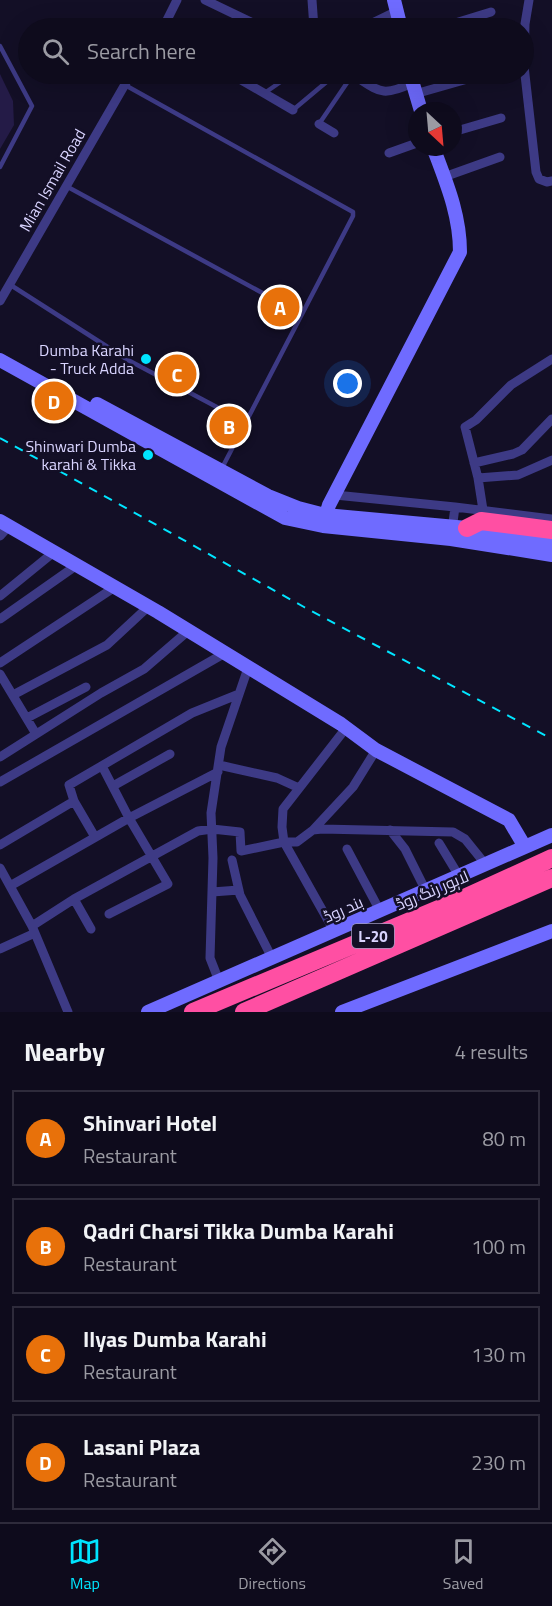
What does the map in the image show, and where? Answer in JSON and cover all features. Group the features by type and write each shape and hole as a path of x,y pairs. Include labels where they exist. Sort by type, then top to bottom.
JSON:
{"highway":[{"path":"470,529 552,531"},
{"name":"لاہور رنگ روڈ","path":"194,1012 460,900 552,858"},
{"name":"L-20","path":"244,1012 552,878"}],"main road":[{"path":"395,3 399,18"},
{"path":"412,84 418,102"},
{"path":"324,520 460,252 454,201 436,156"},
{"path":"0,352 268,496 324,520"},
{"path":"0,360 275,513 295,520 470,529 552,542"},
{"path":"3,528 54,552 149,606 346,728 376,750 509,820 525,847"},
{"path":"470,529 552,555"},
{"name":"بند روڈ","path":"148,1012 552,835"},
{"path":"342,1012 552,931"}],"street":[{"path":"168,18 177,0"},
{"path":"206,0 242,18"},
{"path":"312,0 313,18"},
{"path":"526,18 529,0"},
{"path":"375,18 395,3"},
{"path":"472,18 491,12"},
{"name":"Mian Ismail Road","path":"0,302 124,84"},
{"path":"250,84 293,110"},
{"path":"368,84 385,92 395,91 410,84"},
{"path":"526,84 536,172 539,179 552,181"},
{"path":"462,129 501,118"},
{"path":"319,124 334,133"},
{"path":"389,153 408,146"},
{"path":"444,177 500,157"},
{"path":"470,529 478,478 465,427 476,420 511,385 552,359"},
{"path":"474,463 522,450 552,419"},
{"path":"478,478 518,475 552,460"},
{"path":"335,495 455,507"},
{"path":"455,507 470,529"},
{"path":"455,507 470,529"},
{"path":"470,529 552,519"},
{"path":"1,592 54,552"},
{"path":"0,619 77,565"},
{"path":"0,663 115,587"},
{"path":"13,695 107,645 149,606"},
{"path":"0,757 144,669 188,631"},
{"path":"0,782 225,654"},
{"path":"219,981 210,958 211,813 221,747 248,668"},
{"path":"0,674 36,734"},
{"path":"27,718 86,687"},
{"path":"95,837 69,785 192,713 239,694"},
{"path":"334,931 284,842 283,809 346,728"},
{"path":"0,949 33,929 74,899 198,831 212,829 240,832 241,851 284,842 297,842 313,830 353,787 376,750"},
{"path":"113,786 170,754"},
{"path":"102,766 129,818 168,884 109,914"},
{"path":"10,886 218,769 277,778 299,788"},
{"path":"0,845 75,801"},
{"path":"313,830 453,832 465,839 486,865"},
{"path":"390,830 405,849 426,891"},
{"path":"439,843 459,876"},
{"path":"347,849 380,911"},
{"path":"232,860 239,890 272,958"},
{"path":"0,868 33,929 68,1012"},
{"path":"212,892 239,890"},
{"path":"74,899 91,929"}],"lane":[{"path":"0,46 18,80"},
{"path":"0,167 32,106 20,84"},
{"path":"124,84 353,212 353,216 220,470"},
{"path":"266,92 278,84"},
{"path":"293,110 324,84"},
{"path":"319,124 346,84"},
{"path":"65,186 301,314"},
{"path":"9,284 128,360 245,422"}],"building":[{"path":"0,74 13,101 14,125 0,149"}],"railway":[{"path":"0,438 304,607 552,739"}],"place":[{"name":"Shinvari Hotel","path":"280,307"},
{"name":"Dumba Karahi - Truck Adda","path":"146,359"},
{"name":"Ilyas Dumba Karahi","path":"177,374"},
{"name":"Lasani Plaza","path":"54,401"},
{"name":"Qadri Charsi Tikka Dumba Karahi","path":"229,426"},
{"name":"Shinwari Dumba karahi & Tikka","path":"148,455"}]}
